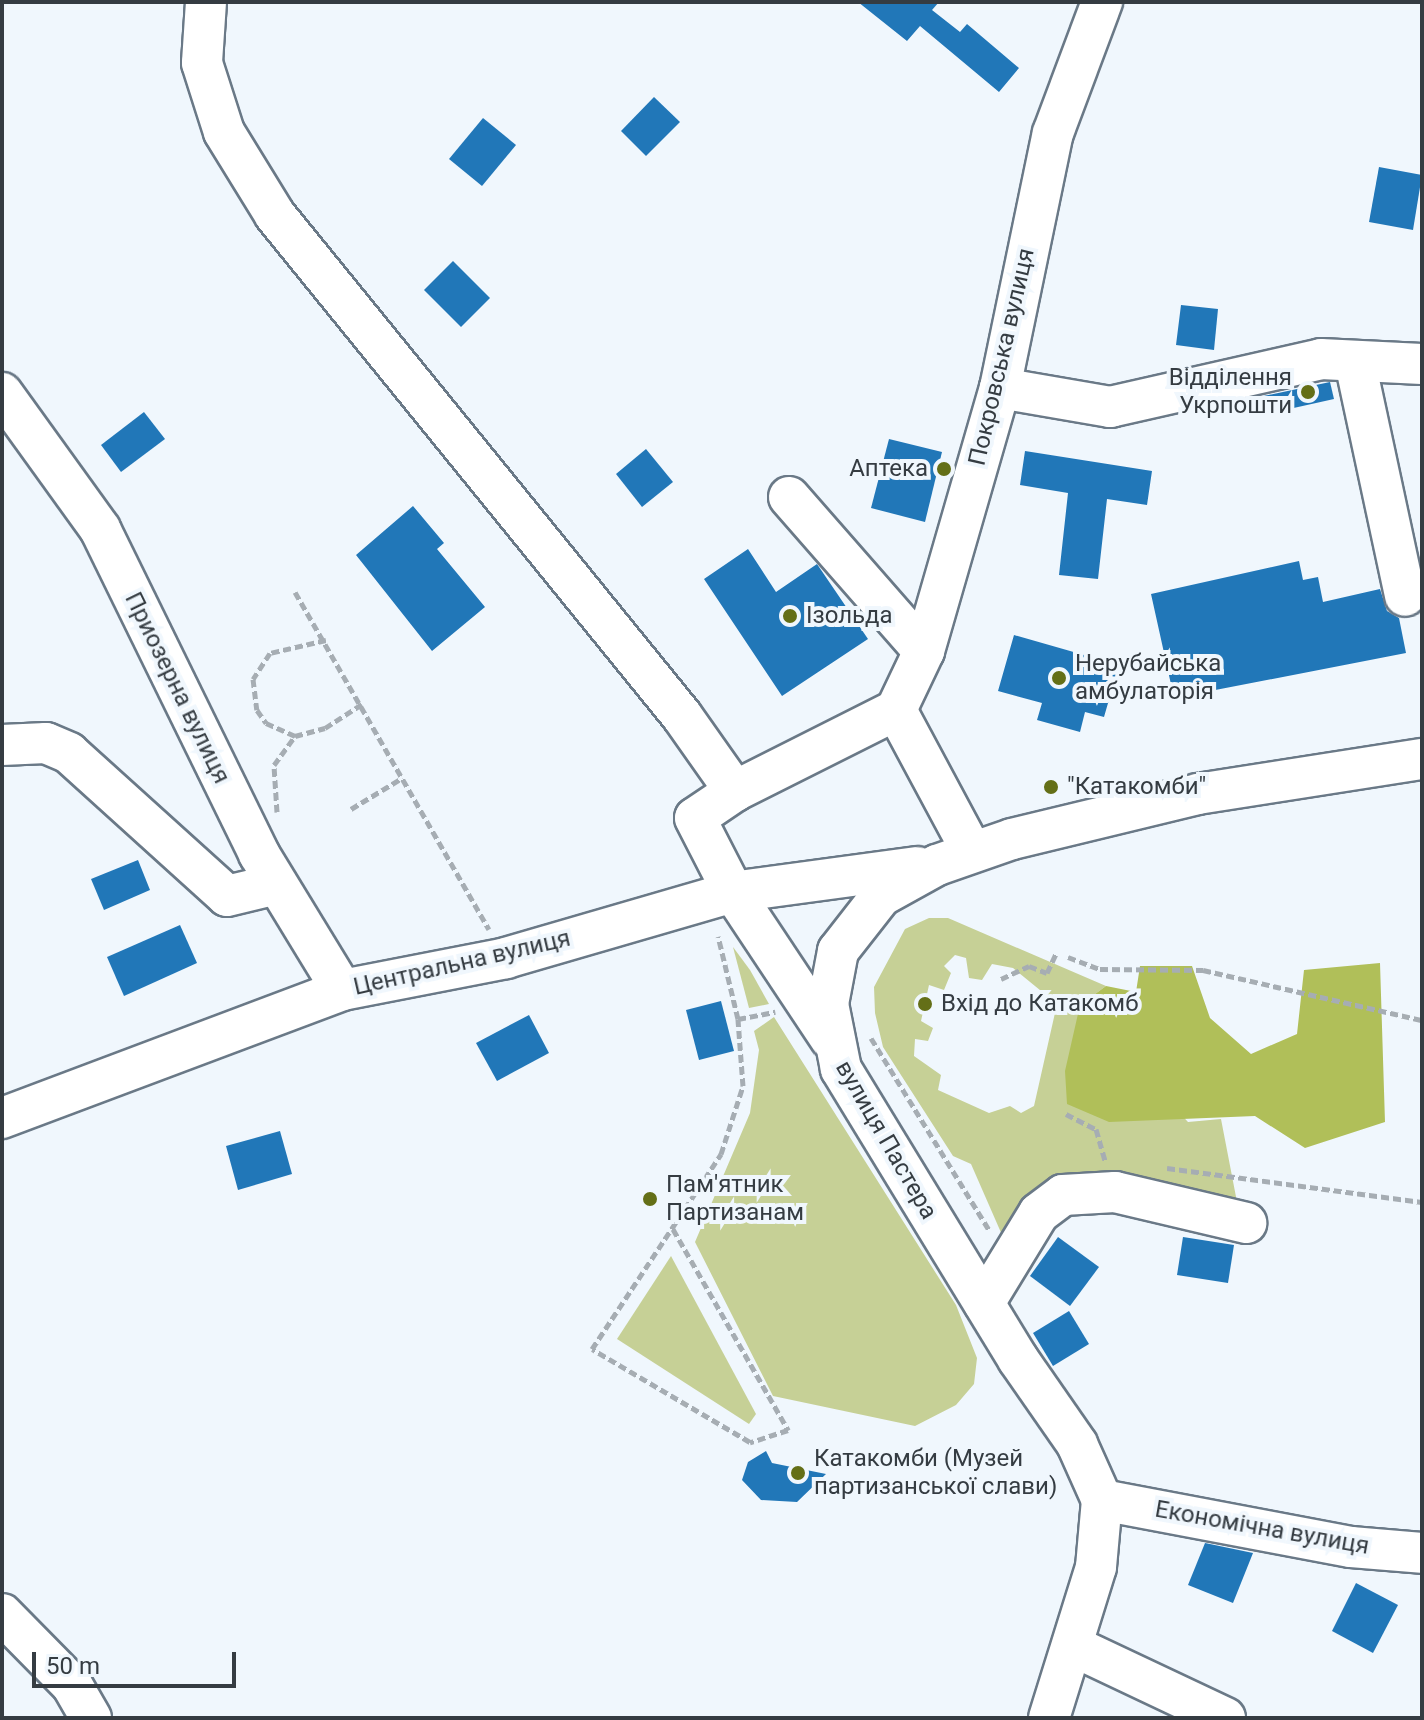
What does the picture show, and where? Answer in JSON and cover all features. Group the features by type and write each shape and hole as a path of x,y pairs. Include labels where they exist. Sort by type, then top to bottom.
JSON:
{"street":[{"path":"206,2 202,63 224,132 275,215 682,716 735,791"},
{"name":"Покровська вулиця","path":"896,710 924,651 1000,388 1053,133 1102,2"},
{"path":"1000,388 1110,407 1321,359 1422,364"},
{"path":"1355,362 1405,596"},
{"name":"Приозерна вулиця","path":"2,393 100,529 277,884 342,990"},
{"path":"789,497 924,651"},
{"path":"849,1036 733,892 695,818 735,791 896,710 954,858"},
{"path":"2,745 46,743 69,753 227,896 277,884"},
{"name":"вулиця Пастера","path":"1049,1718 1075,1647 1096,1567 1102,1500 1077,1444 984,1303 841,1069 849,1036 830,978 856,920 881,896 954,858 1198,794 1422,759"},
{"name":"Центральна вулиця","path":"2,1118 342,990 506,958 733,892 954,858"},
{"path":"984,1303 1039,1213 1063,1195 1091,1190 1246,1223"},
{"name":"Економічна вулиця","path":"1102,1500 1351,1547 1422,1553"},
{"path":"2,1614 72,1685 91,1718"},
{"path":"1075,1647 1225,1718"}],"path":[{"path":"295,592 326,640 506,958"},
{"path":"326,640 270,653 253,679 252,695 266,723 295,736 325,728 362,704"},
{"path":"278,822 274,765 295,736"},
{"path":"351,809 402,778"},
{"path":"673,1229 788,1430 750,1442 592,1349 721,1154 743,1086 738,1019 718,936"},
{"path":"1001,979 1029,966 1047,973 1057,952"},
{"path":"1068,957 1100,969 1203,970 1422,1020"},
{"path":"738,1019 776,1012"},
{"path":"849,1036 1008,1267"},
{"path":"1066,1114 1096,1129 1105,1161 1120,1163"},
{"path":"1163,1167 1422,1202"}],"green space":[{"path":"929,918 948,918 1106,986 1080,1005 1188,1122 1221,1119 1237,1202 1122,1181 1006,1244 971,1164 953,1156 883,1047 875,1013 874,987 905,929","holes":["955,955 966,958 969,978 982,980 992,964 1013,968 1057,1004 1034,1106 1021,1113 1010,1106 989,1113 938,1090 941,1075 914,1056 915,1039 928,1041 933,1028 921,1021 929,985 944,990 951,973 944,966"]},
{"path":"733,947 750,970 769,1004 749,1008"},
{"path":"1380,963 1385,1122 1305,1148 1255,1116 1109,1122 1067,1104 1065,1071 1080,1005 1106,986 1136,992 1140,966 1192,966 1210,1018 1251,1054 1297,1034 1304,970"},
{"path":"774,1017 956,1305 977,1358 974,1384 956,1405 915,1426 773,1396 695,1242 750,1113 759,1050 754,1031"},
{"path":"671,1256 756,1414 749,1424 617,1339"}],"building":[{"path":"858,2 939,2 932,10 960,32 967,24 1019,68 999,92 920,26 907,41"},
{"path":"654,97 680,122 646,156 621,131"},
{"path":"483,118 516,145 482,186 449,159"},
{"path":"1379,167 1422,175 1413,230 1369,222"},
{"path":"453,261 490,298 461,327 424,290"},
{"path":"1181,305 1218,309 1214,350 1176,345"},
{"path":"1330,382 1334,399 1258,416 1254,398"},
{"path":"144,412 165,439 121,472 101,445"},
{"path":"889,439 942,452 925,522 871,508"},
{"path":"646,449 673,482 642,507 616,474"},
{"path":"1025,451 1152,471 1147,505 1107,499 1098,579 1059,575 1068,493 1020,485"},
{"path":"413,506 444,543 437,549 485,607 432,651 356,555"},
{"name":"Ізольда","path":"748,549 776,592 817,564 868,639 782,696 704,579"},
{"path":"1299,561 1303,580 1318,577 1323,602 1380,589 1387,611 1399,618 1406,653 1174,698 1151,594"},
{"name":"Нерубайська амбулаторія","path":"1014,635 1119,665 1104,717 1085,712 1080,732 1037,720 1042,703 998,691"},
{"path":"138,860 150,890 104,910 91,879"},
{"path":"180,925 197,963 124,996 107,957"},
{"path":"721,1001 734,1051 699,1060 686,1010"},
{"path":"529,1015 549,1053 497,1081 476,1043"},
{"path":"280,1131 292,1174 238,1190 226,1146"},
{"path":"1058,1237 1099,1267 1070,1306 1030,1276"},
{"path":"1183,1237 1234,1245 1228,1283 1177,1275"},
{"path":"1069,1311 1089,1344 1053,1366 1033,1333"},
{"path":"766,1451 772,1463 826,1474 797,1502 761,1500 742,1480 748,1462"},
{"path":"1205,1543 1253,1553 1233,1603 1188,1585"},
{"path":"1356,1583 1398,1605 1373,1653 1332,1631"}],"place":[{"name":"Відділення Укрпошти","path":"1308,392"},
{"name":"Аптека","path":"944,469"},
{"name":"Ізольда","path":"790,616"},
{"name":"Нерубайська амбулаторія","path":"1059,678"},
{"name":"\"Катакомби\"","path":"1051,787"},
{"name":"Вхід до Катакомб","path":"925,1004"},
{"name":"Пам'ятник Партизанам","path":"650,1199"},
{"name":"Катакомби (Музей партизанської слави)","path":"798,1473"}]}
